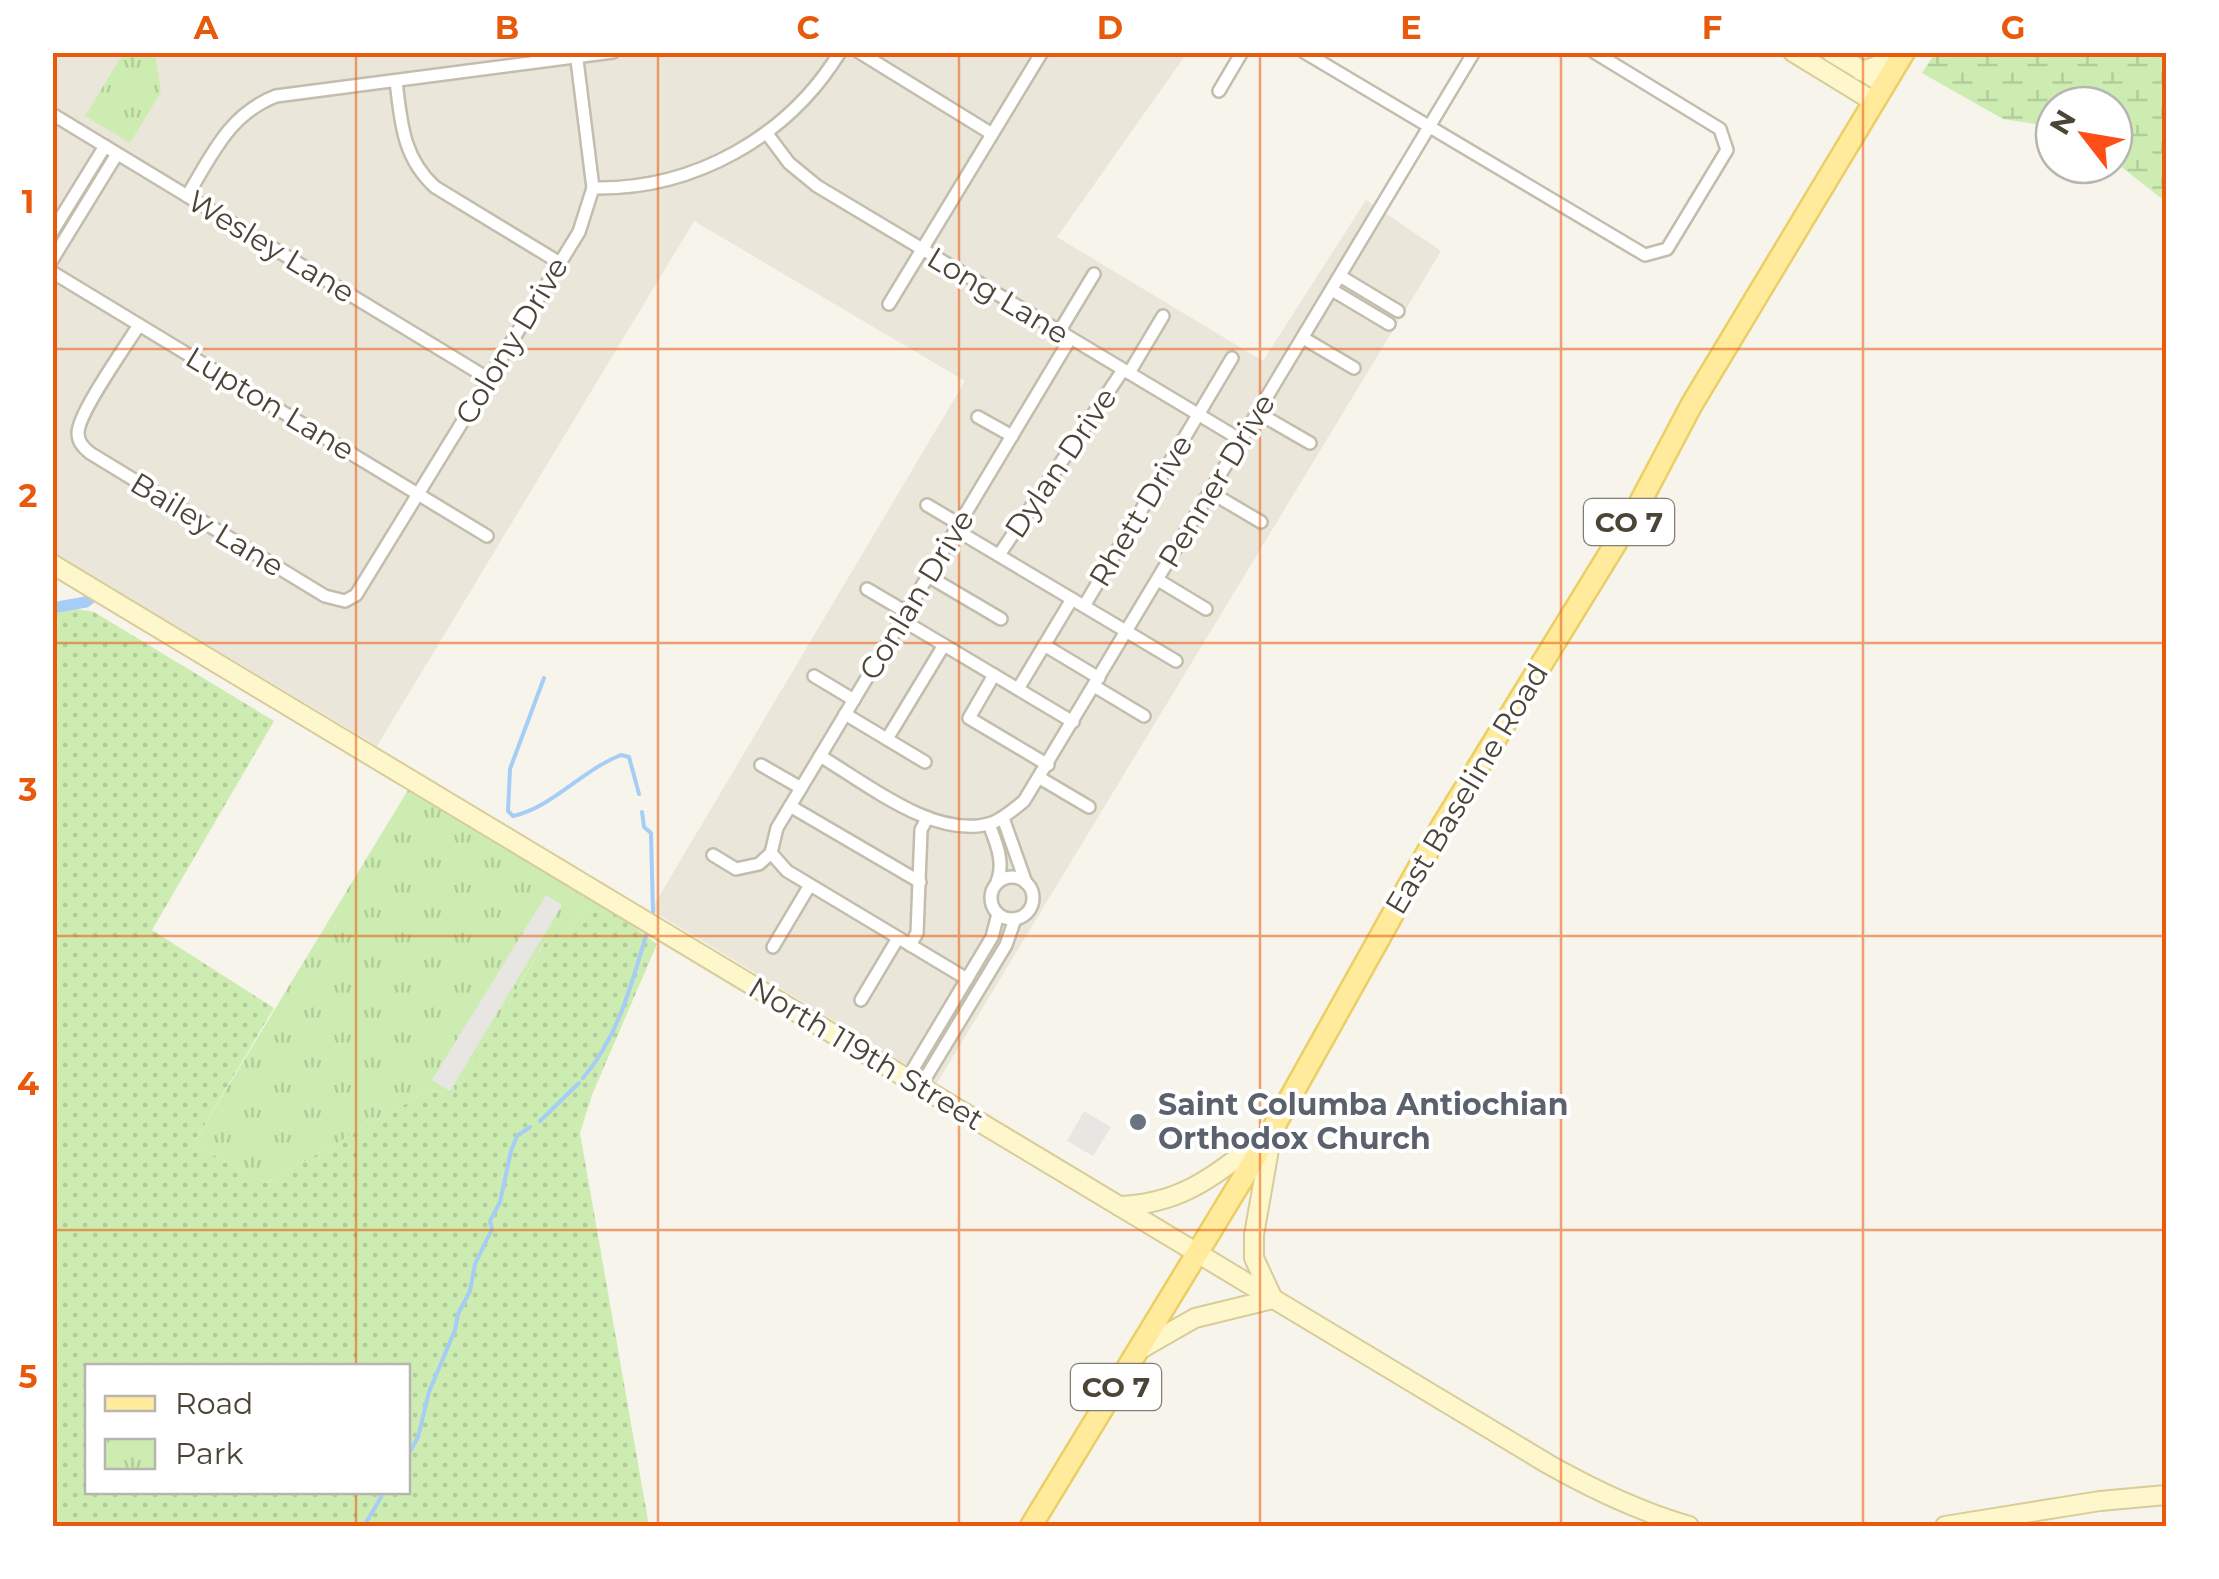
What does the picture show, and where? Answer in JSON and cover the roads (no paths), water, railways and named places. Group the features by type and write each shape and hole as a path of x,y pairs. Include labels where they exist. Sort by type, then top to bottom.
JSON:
{"main road":[{"name":"East Baseline Road","path":"1031,1526 1272,1132 1442,826 1634,512 1692,404 1904,52"}],"street":[{"path":"186,196 232,124 260,102 276,96 612,52"},
{"path":"593,188 654,182 686,174 768,135 813,92 840,52"},
{"path":"859,52 992,134"},
{"path":"889,304 1042,52"},
{"path":"1219,91 1242,52"},
{"path":"1304,52 1645,254 1667,248 1726,150 1720,129 1594,52"},
{"name":"Penner Drive","path":"988,824 1003,818 1024,800 1040,778 1474,52"},
{"path":"1793,52 1878,93"},
{"path":"1831,52 1861,71 1878,93"},
{"path":"1861,71 1877,66 1890,52"},
{"name":"Colony Drive","path":"345,601 364,586 579,232 593,188 576,55"},
{"path":"396,82 404,142 422,176 560,264"},
{"name":"Wesley Lane","path":"52,114 489,379"},
{"name":"Long Lane","path":"768,135 789,163 817,186 1241,440"},
{"path":"52,232 105,146"},
{"path":"52,260 117,154"},
{"name":"Lupton Lane","path":"52,272 488,536"},
{"name":"Conlan Drive","path":"771,853 777,828 1012,436 1094,274"},
{"path":"1340,276 1398,311"},
{"path":"1332,290 1389,324"},
{"name":"Dylan Drive","path":"999,556 1163,316"},
{"name":"Bailey Lane","path":"138,325 83,416 78,436 90,453 325,596 345,601"},
{"path":"1303,338 1354,368"},
{"name":"Rhett Drive","path":"1084,606 1232,358"},
{"path":"1258,413 1310,444"},
{"path":"978,417 1012,436"},
{"path":"1210,492 1262,522"},
{"path":"927,505 999,556 1176,661"},
{"name":"North 119th Street","path":"52,564 1596,1491 1640,1511 1688,1526"},
{"path":"928,576 1000,619"},
{"path":"1158,580 1206,609"},
{"path":"867,589 944,645 1073,722"},
{"path":"1018,689 1072,599"},
{"path":"887,739 944,645"},
{"path":"1044,646 1144,716"},
{"path":"994,675 968,718 1048,765"},
{"path":"814,676 854,700"},
{"path":"846,714 925,762"},
{"path":"820,756 926,818 952,826 988,824 1000,856 1001,872 991,903 998,914 1015,919"},
{"path":"761,765 801,788"},
{"path":"1040,778 1088,807"},
{"path":"790,806 920,882"},
{"path":"910,945 917,933 921,830 926,818"},
{"path":"914,1083 1006,945 1015,919 1031,907 1032,894 1003,818"},
{"path":"713,856 736,869 760,864 771,853 777,864 810,886 968,979"},
{"path":"996,884 1008,877 1026,883"},
{"path":"773,947 810,886"},
{"path":"914,1083 992,937 998,914"},
{"path":"861,1000 898,938"},
{"path":"1119,1206 1162,1203 1204,1183 1272,1132"},
{"path":"1138,1350 1195,1318 1274,1298 1254,1258 1254,1235 1272,1132"},
{"path":"1945,1526 2100,1501 2166,1495"}],"waterway":[{"path":"52,608 91,598"},
{"path":"544,678 510,769 508,811 513,816 541,805 621,755 629,757 639,794"},
{"path":"642,812 644,827 651,833 653,913"},
{"path":"583,1078 615,1027 647,932"},
{"path":"540,1121 579,1083"},
{"path":"410,1451 458,1314 470,1291 475,1264 492,1229 490,1221 500,1202 511,1151 517,1136 530,1127"},
{"path":"364,1526 383,1494"}],"place":[{"name":"Saint Columba Antiochian Orthodox Church","path":"1138,1122"}]}
